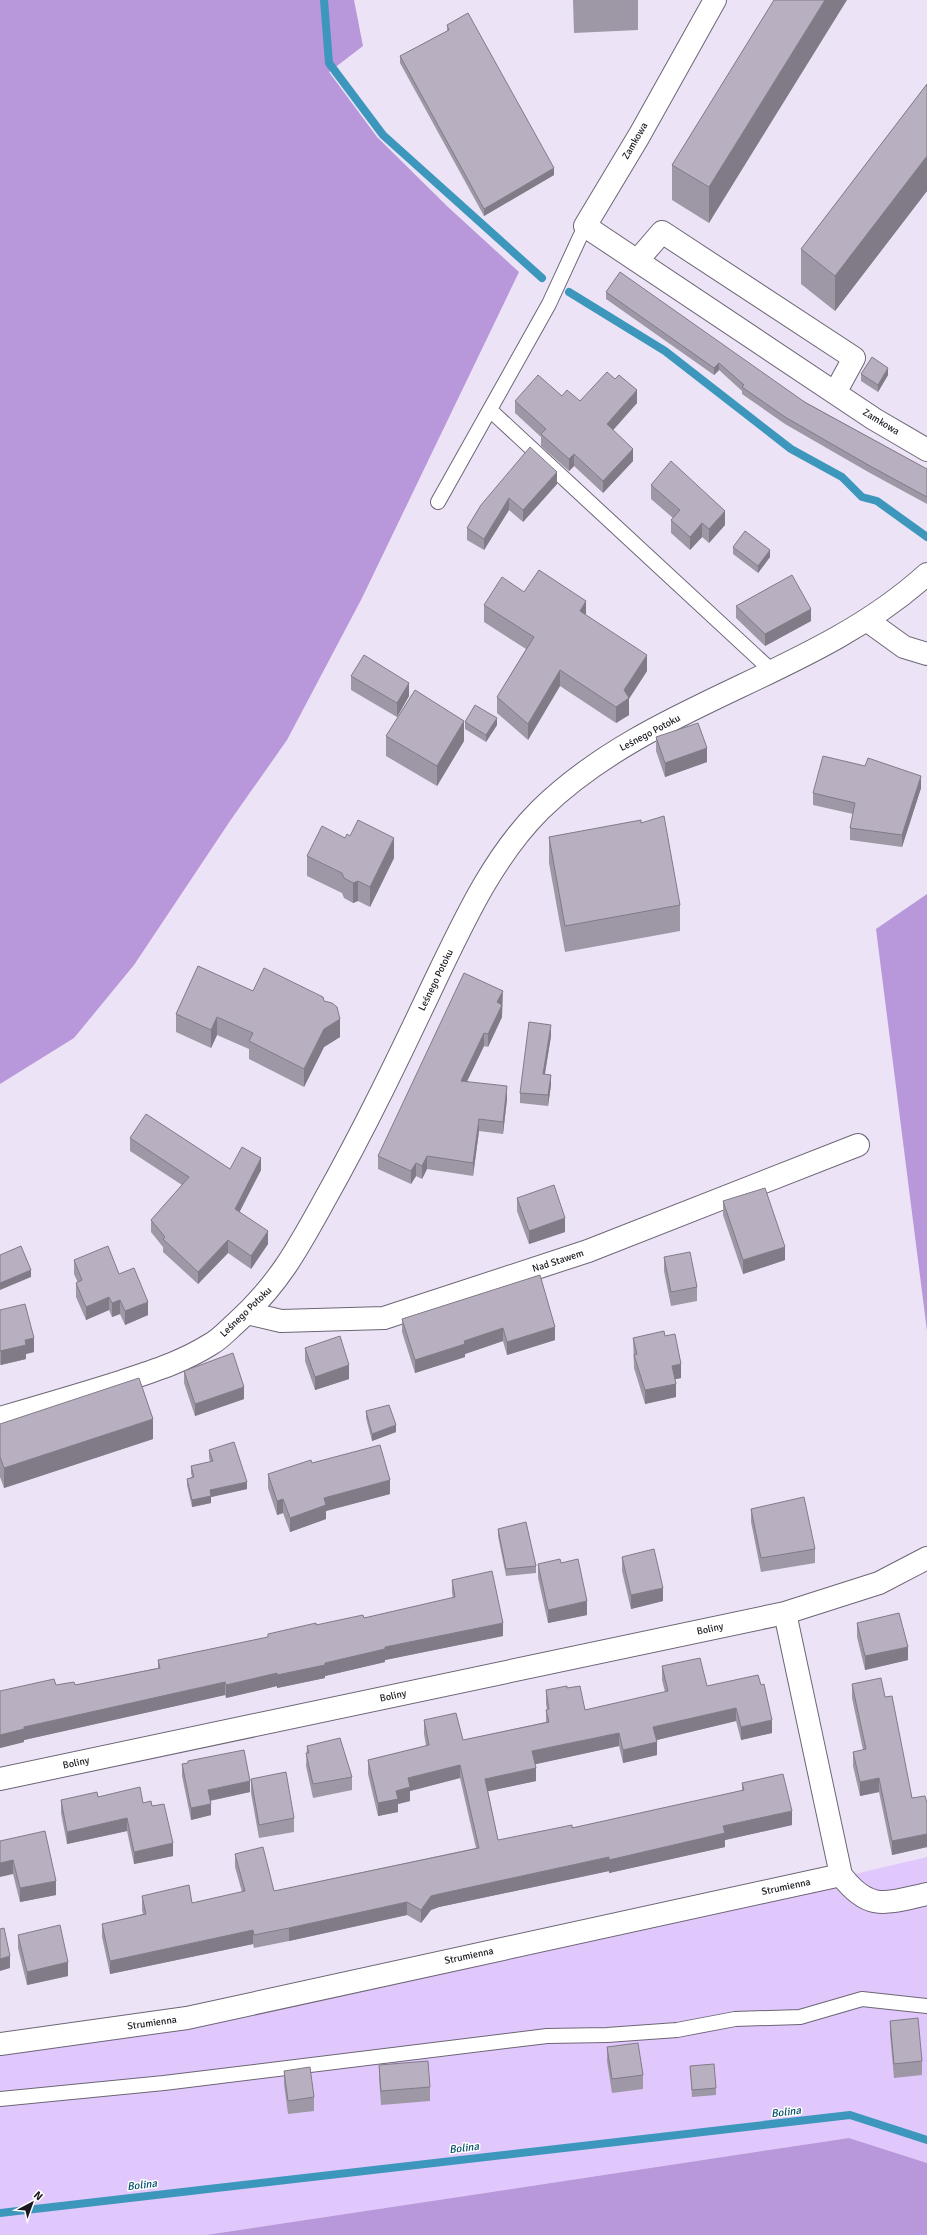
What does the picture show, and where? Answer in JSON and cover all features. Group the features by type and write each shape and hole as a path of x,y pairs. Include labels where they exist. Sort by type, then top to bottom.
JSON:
{"street":[{"name":"Zamkowa","path":"715,0 639,136 585,226 874,419 927,450"},
{"path":"638,261 662,232 854,358 835,393"},
{"name":"Leśnego Potoku","path":"0,1418 175,1364 215,1342 247,1313 268,1293 291,1260 357,1144 453,944 485,884 504,853 527,824 570,784 612,754 691,711 868,621 927,574"},
{"path":"868,621 904,647 927,654"},
{"name":"Nad Stawem","path":"247,1313 281,1321 384,1318 588,1251 858,1145"},
{"name":"Boliny","path":"0,1779 785,1613 879,1583 927,1558"},
{"path":"785,1613 841,1875 853,1891 870,1902 897,1901 927,1894"},
{"name":"Strumienna","path":"0,2044 187,2018 841,1875"}],"lane":[{"path":"438,502 549,304 585,226"},
{"path":"490,410 772,671"},
{"path":"0,2099 164,2084 547,2036 607,2035 669,2031 735,2019 800,2017 862,1999 927,2006"}],"shaded area":[{"path":"0,0 354,0 363,46 329,72 377,137 448,207 519,272 362,598 287,740 230,821 134,965 74,1038 0,1084"},
{"path":"927,894 927,1331 876,929"},
{"path":"927,1857 927,2163 849,2138 206,2235 0,2235 0,2042 276,2010"},
{"path":"849,2138 927,2163 927,2235 206,2235"}],"building":[{"path":"774,0 825,0 709,187 672,165"},
{"path":"468,13 554,168 484,209 400,56 449,30 447,25"},
{"path":"927,84 927,156 835,276 801,249"},
{"path":"620,272 806,403 927,469 927,497 785,417 742,387 744,385 719,363 714,368 606,292"},
{"path":"872,357 888,368 878,385 861,374"},
{"path":"607,372 615,379 619,375 637,390 607,424 633,449 603,481 574,454 569,459 541,434 546,429 515,401 538,375 562,396 567,390 580,401"},
{"path":"530,447 557,472 523,510 509,498 484,539 467,528 481,505"},
{"path":"671,461 725,511 709,529 702,523 690,537 671,520 680,510 651,485"},
{"path":"745,531 770,550 758,566 733,547"},
{"path":"539,570 586,601 580,611 647,655 624,690 629,698 616,707 560,670 528,724 497,697 534,637 484,605 502,577 524,592"},
{"path":"792,575 811,609 765,634 736,606"},
{"path":"364,655 409,683 397,703 351,676"},
{"path":"415,690 464,721 437,766 386,736"},
{"path":"475,705 497,718 486,735 465,722"},
{"path":"698,723 707,748 665,763 656,737"},
{"path":"823,756 865,766 868,758 921,776 902,835 850,828 855,803 813,793"},
{"path":"664,816 680,905 565,926 549,837 641,820 641,823"},
{"path":"358,820 394,838 370,887 358,881 353,883 344,878 342,873 307,856 322,826 345,838 347,834 350,836"},
{"path":"198,966 253,991 264,968 323,997 324,1001 332,1003 337,1007 340,1019 324,1029 304,1069 249,1041 253,1033 217,1017 211,1030 176,1014"},
{"path":"464,973 503,991 497,1002 502,1005 488,1034 484,1033 461,1081 507,1086 503,1122 479,1119 473,1163 427,1156 422,1166 416,1163 411,1171 378,1156"},
{"path":"529,1022 551,1025 543,1074 551,1075 548,1095 520,1093"},
{"path":"146,1114 230,1169 242,1147 261,1158 235,1209 268,1231 251,1256 228,1240 198,1272 163,1239 165,1237 151,1220 189,1177 130,1138"},
{"path":"554,1185 565,1218 529,1231 517,1198"},
{"path":"765,1188 785,1247 743,1260 723,1201"},
{"path":"21,1246 31,1270 0,1283 0,1255"},
{"path":"108,1246 119,1274 134,1268 148,1302 125,1311 120,1300 112,1303 109,1297 86,1307 76,1283 82,1280 74,1260"},
{"path":"690,1252 697,1287 671,1292 664,1257"},
{"path":"540,1275 555,1327 507,1342 503,1328 464,1341 465,1344 415,1360 402,1319"},
{"path":"25,1304 34,1338 25,1340 26,1345 0,1351 0,1310"},
{"path":"664,1331 665,1336 675,1334 681,1364 672,1366 676,1384 645,1390 634,1355 637,1354 633,1338"},
{"path":"340,1336 349,1365 315,1377 305,1348"},
{"path":"233,1353 244,1387 195,1404 184,1371"},
{"path":"139,1378 153,1419 4,1468 0,1457 0,1424"},
{"path":"389,1405 396,1425 372,1434 366,1411"},
{"path":"234,1442 247,1482 210,1490 211,1496 192,1500 187,1479 194,1477 191,1466 213,1461 209,1450"},
{"path":"380,1445 390,1480 324,1498 326,1505 290,1518 283,1499 277,1501 268,1474 311,1460 312,1463"},
{"path":"804,1497 815,1549 761,1558 751,1509"},
{"path":"526,1522 536,1566 506,1569 498,1529"},
{"path":"654,1549 663,1588 631,1595 622,1557"},
{"path":"560,1559 561,1563 578,1559 587,1601 548,1610 538,1564"},
{"path":"492,1571 503,1623 385,1647 385,1649 325,1663 325,1665 277,1675 277,1673 226,1685 225,1682 24,1727 24,1729 0,1735 0,1691 54,1679 56,1685 74,1682 75,1685 160,1668 158,1660 268,1637 268,1634 316,1623 316,1625 363,1615 364,1618 455,1597 452,1580"},
{"path":"899,1613 908,1647 865,1656 857,1623"},
{"path":"700,1658 707,1686 758,1675 761,1685 764,1684 772,1720 741,1727 736,1708 653,1727 657,1742 623,1750 619,1733 532,1751 536,1768 485,1779 498,1840 572,1825 572,1828 744,1790 742,1783 783,1774 792,1811 723,1826 725,1833 609,1860 609,1857 431,1896 421,1910 407,1902 254,1935 253,1930 110,1961 102,1924 146,1914 142,1896 189,1885 192,1903 245,1891 235,1854 263,1847 274,1891 479,1848 460,1765 408,1778 410,1787 396,1791 398,1799 378,1803 368,1760 429,1745 424,1720 456,1713 463,1740 549,1722 546,1710 549,1709 546,1690 567,1686 567,1688 580,1686 585,1710 668,1691 662,1666"},
{"path":"881,1678 885,1697 892,1696 912,1798 925,1796 927,1803 927,1834 892,1841 879,1778 860,1782 853,1752 866,1749 852,1684"},
{"path":"340,1738 352,1777 313,1784 306,1753 309,1753 307,1746"},
{"path":"244,1750 250,1781 208,1790 211,1804 191,1808 182,1764 188,1763 188,1761"},
{"path":"286,1772 294,1818 259,1825 251,1779"},
{"path":"140,1787 143,1803 151,1801 152,1806 164,1804 173,1843 134,1852 127,1818 67,1832 61,1800 97,1792 98,1797"},
{"path":"45,1831 56,1881 20,1888 13,1860 0,1863 0,1841"},
{"path":"60,1925 68,1962 27,1972 18,1935"},
{"path":"4,1928 10,1956 0,1959 0,1929"},
{"path":"918,2018 922,2061 894,2064 890,2021"},
{"path":"638,2043 643,2075 612,2079 607,2047"},
{"path":"428,2061 430,2087 381,2091 379,2065"},
{"path":"714,2064 716,2088 692,2090 690,2066"},
{"path":"310,2067 314,2097 288,2101 284,2071"}],"waterway":[{"path":"324,0 329,63 383,135 542,278"},
{"path":"569,292 665,351 791,449 842,477 862,497 877,501 927,537"},
{"name":"Bolina","path":"0,2213 850,2115 927,2140"}]}
